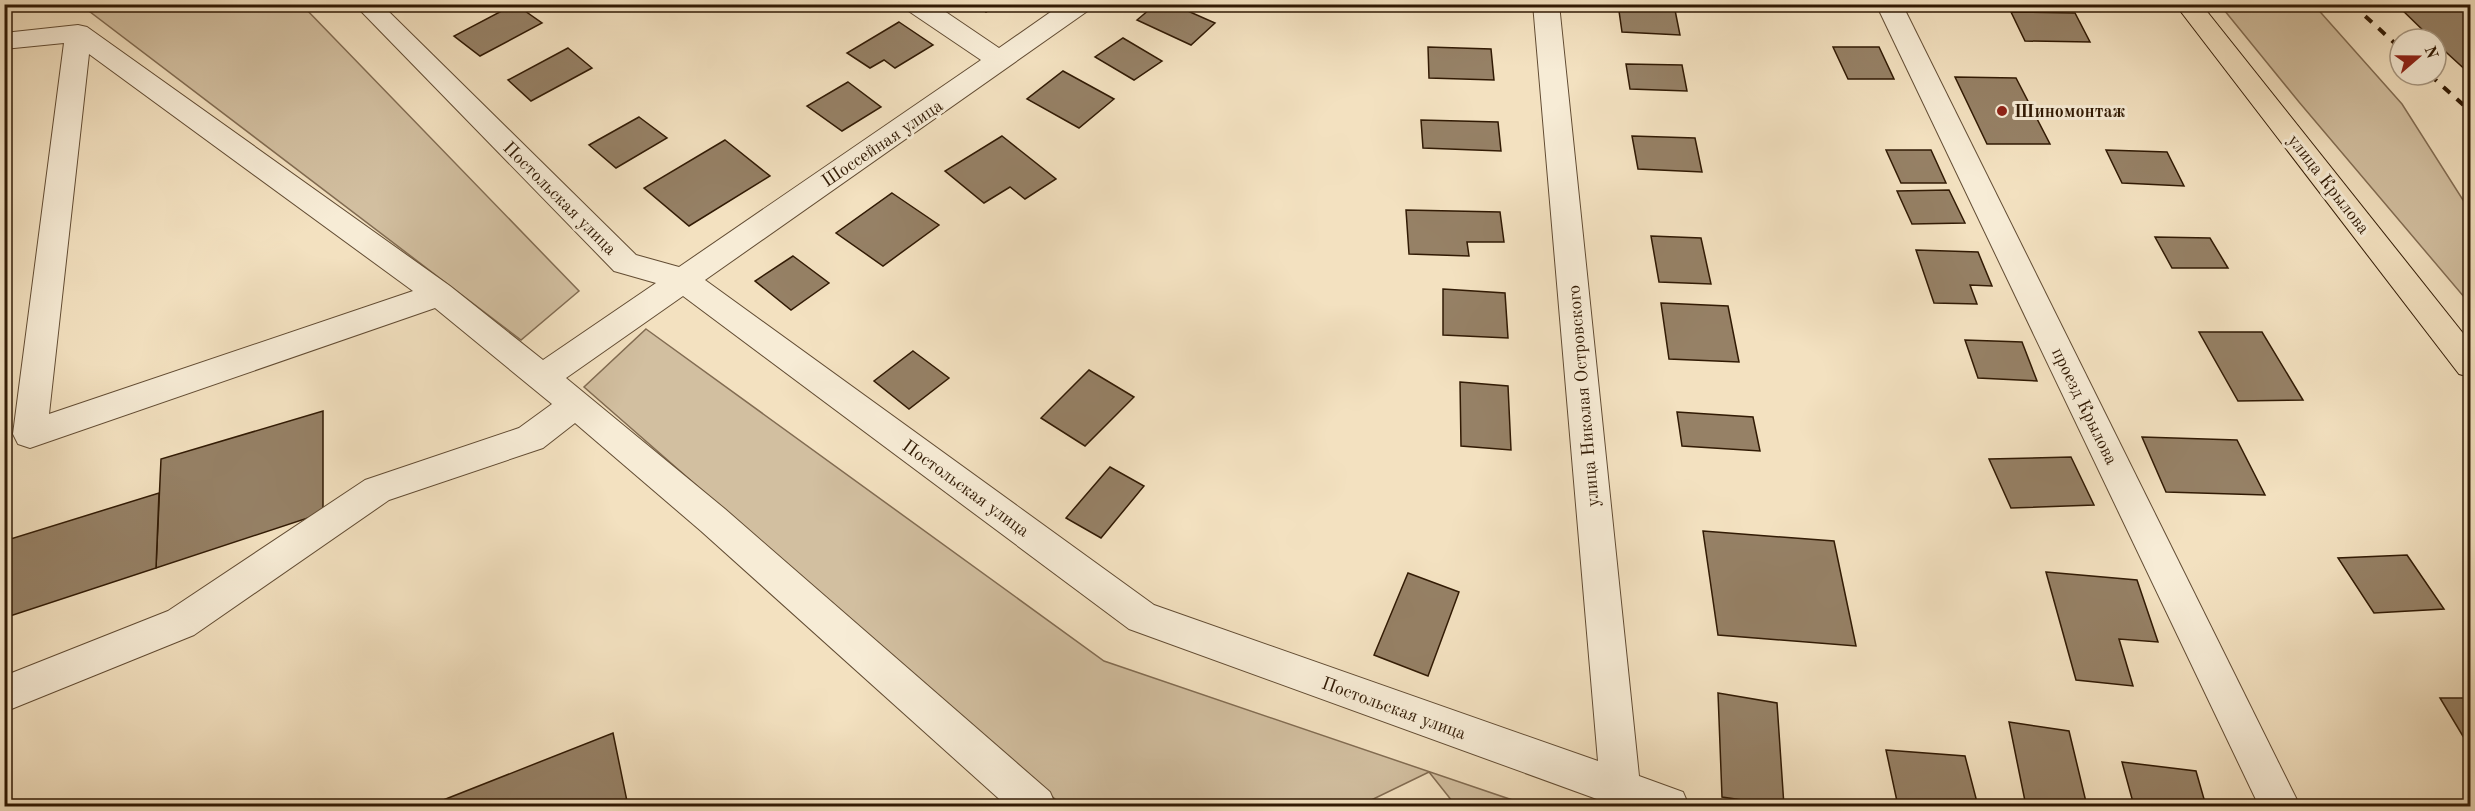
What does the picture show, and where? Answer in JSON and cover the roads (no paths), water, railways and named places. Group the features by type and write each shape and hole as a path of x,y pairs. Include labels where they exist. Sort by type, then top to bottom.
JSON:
{"main road":[{"name":"улица Крылова","path":"2187,4 2470,365"}],"street":[{"name":"Постольская улица","path":"366,4 625,263 683,280 1142,617 1669,807"},
{"path":"916,4 1001,61"},
{"name":"Шоссейная улица","path":"543,378 1080,4"},
{"name":"улица Николая Островского","path":"1546,4 1620,788"},
{"name":"проезд Крылова","path":"1889,4 2280,807"},
{"path":"4,41 78,33 439,294 714,520 1036,807"},
{"path":"78,33 30,434 439,294"},
{"path":"4,694 181,623 377,490 531,438 575,404"}],"railway":[{"path":"2352,4 2388,37"},
{"path":"2443,87 2470,111"}],"place":[{"name":"Шиномонтаж","path":"2002,111"}]}
